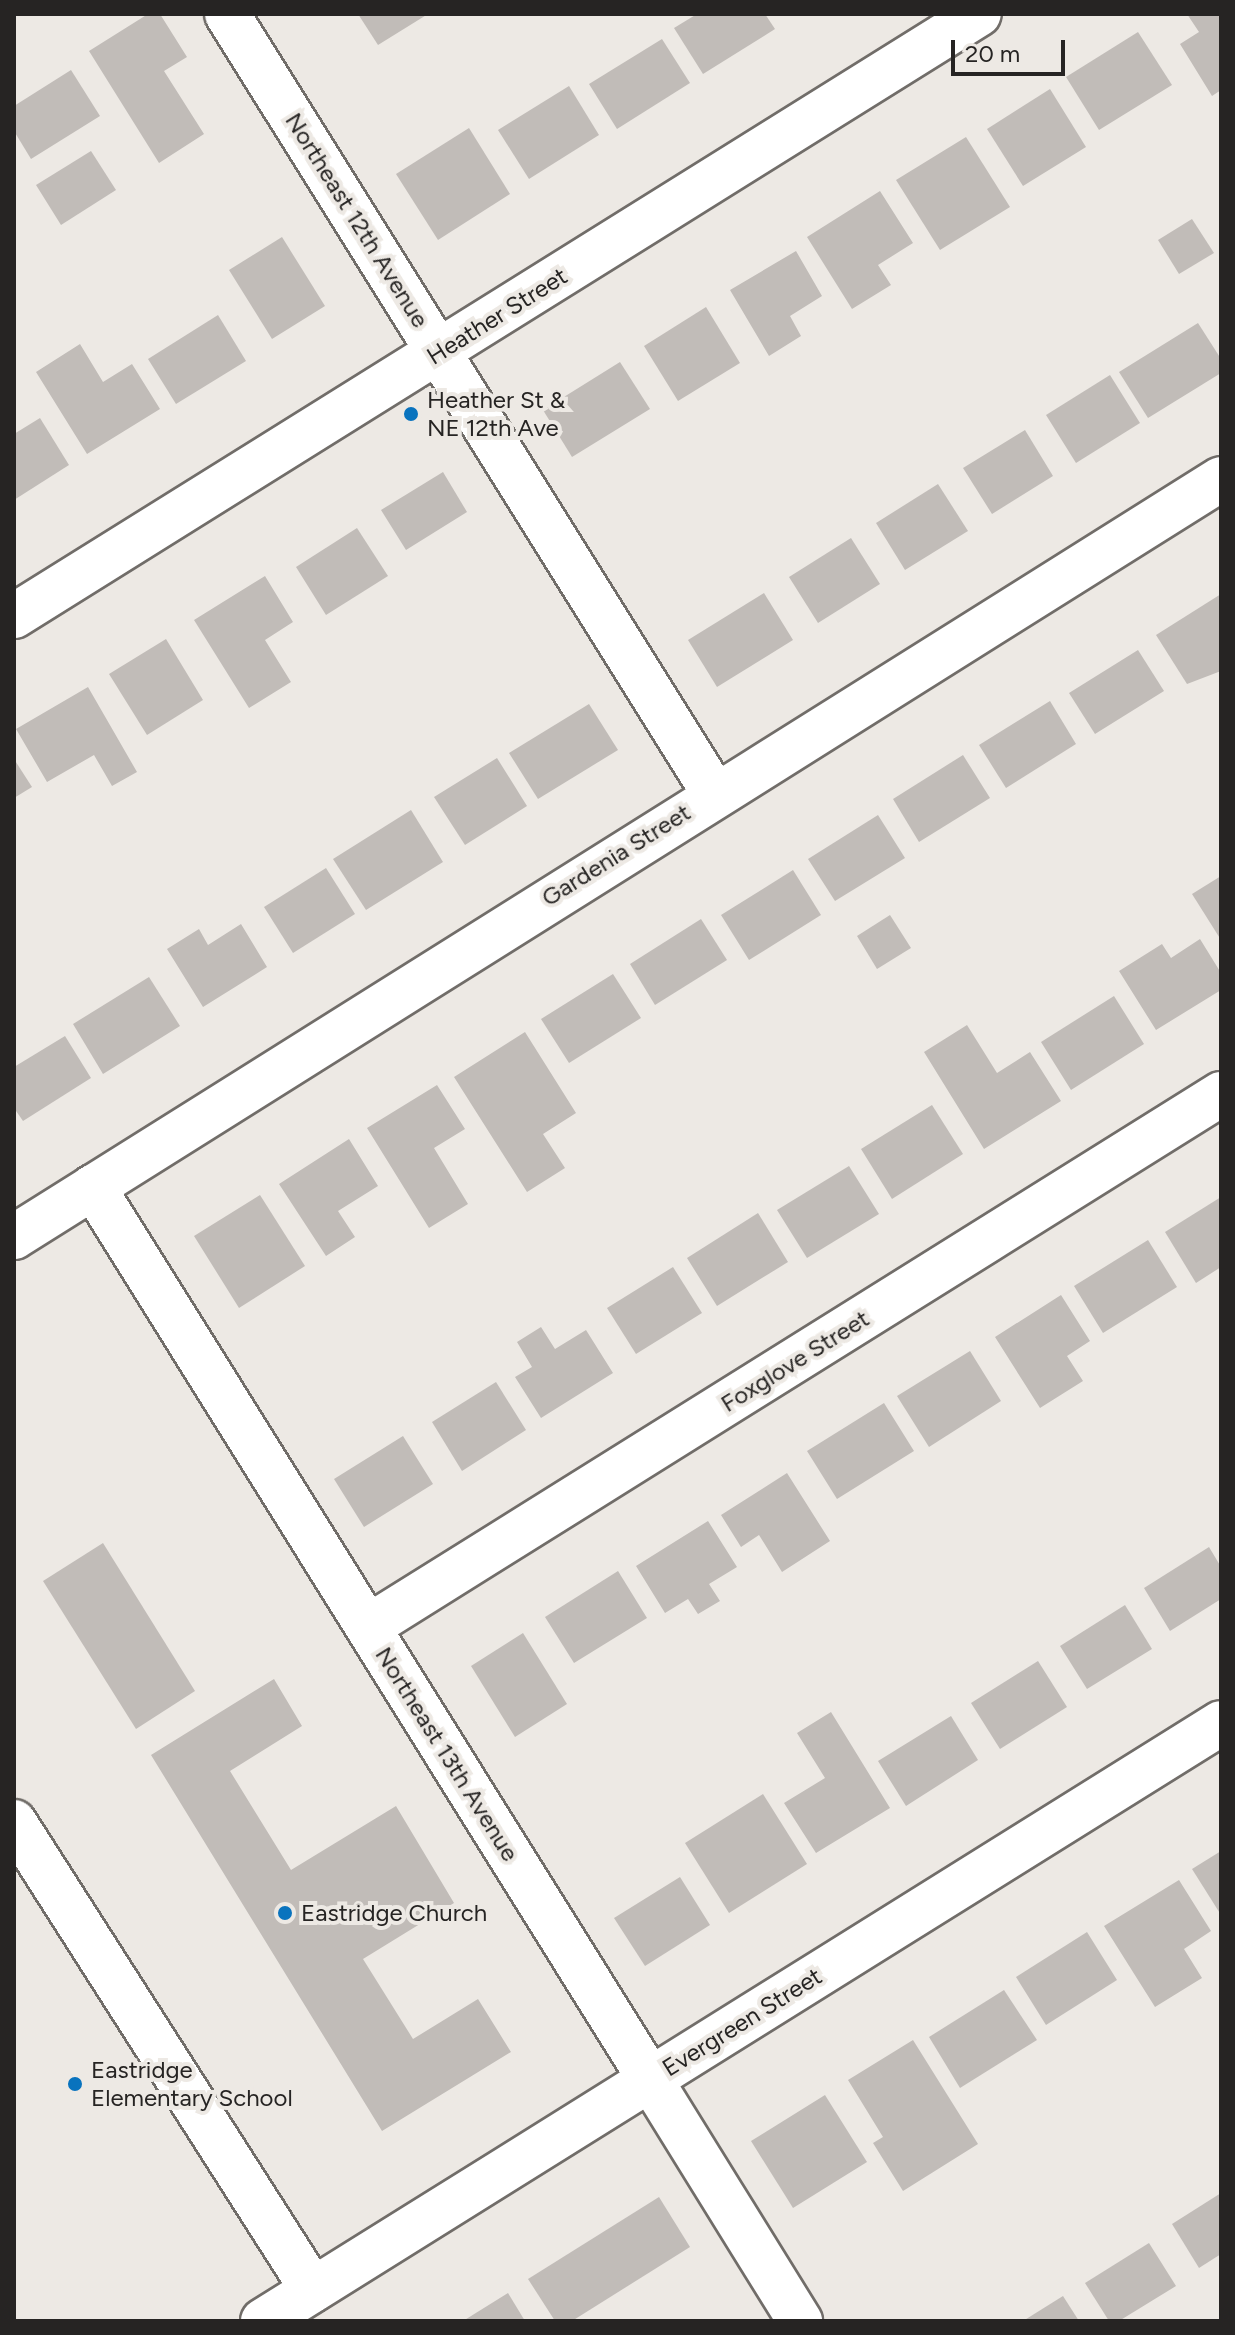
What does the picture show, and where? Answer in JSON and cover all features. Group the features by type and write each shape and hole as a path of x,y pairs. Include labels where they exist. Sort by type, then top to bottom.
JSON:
{"street":[{"name":"Northeast 12th Avenue","path":"227,14 714,793"},
{"name":"Heather Street","path":"14,616 979,14"},
{"name":"Gardenia Street","path":"14,1237 714,793 1221,479"},
{"name":"Foxglove Street","path":"368,1627 1221,1094"},
{"name":"Northeast 13th Avenue","path":"93,1187 800,2321"},
{"name":"Evergreen Street","path":"263,2321 1221,1723"},
{"path":"14,1822 313,2290"}],"building":[{"path":"148,14 160,14 187,57 164,71 204,134 159,163 89,51"},
{"path":"358,14 428,14 378,45"},
{"path":"697,14 765,14 775,29 703,74 674,28"},
{"path":"1187,14 1221,14 1221,90 1212,96 1180,44 1199,32"},
{"path":"1138,32 1172,85 1099,130 1066,77"},
{"path":"662,39 690,83 617,129 589,84"},
{"path":"71,70 100,116 31,159 14,131 14,106"},
{"path":"569,86 599,135 529,179 498,130"},
{"path":"1050,89 1086,147 1023,186 987,129"},
{"path":"469,128 510,194 438,240 396,174"},
{"path":"966,137 1010,207 940,250 896,180"},
{"path":"91,151 116,190 61,225 36,185"},
{"path":"880,191 913,243 878,265 891,285 852,309 807,237"},
{"path":"1192,219 1214,253 1179,274 1158,240"},
{"path":"282,237 325,306 272,339 229,270"},
{"path":"796,251 822,296 790,316 801,336 769,356 730,290"},
{"path":"706,307 740,363 678,401 644,346"},
{"path":"218,315 246,361 176,404 148,359"},
{"path":"1198,323 1221,359 1221,373 1148,418 1119,372"},
{"path":"80,344 103,382 132,364 160,409 87,454 36,372"},
{"path":"620,362 650,409 572,457 543,410"},
{"path":"1110,375 1140,423 1076,463 1046,415"},
{"path":"40,418 69,465 14,500 14,434"},
{"path":"1025,430 1053,476 992,514 963,468"},
{"path":"443,472 467,512 406,550 381,510"},
{"path":"938,484 968,531 905,570 876,523"},
{"path":"357,528 388,576 326,615 296,567"},
{"path":"851,538 880,584 818,623 789,577"},
{"path":"265,576 293,622 265,640 291,682 249,708 194,620"},
{"path":"764,593 793,640 717,687 688,640"},
{"path":"1221,594 1221,671 1187,684 1156,635"},
{"path":"166,639 203,700 147,735 109,674"},
{"path":"1138,650 1164,691 1095,734 1069,693"},
{"path":"88,687 137,772 112,786 94,755 47,782 16,729"},
{"path":"1050,701 1076,744 1006,788 979,745"},
{"path":"589,704 618,750 538,799 509,753"},
{"path":"963,755 990,798 919,842 893,799"},
{"path":"497,758 527,806 465,845 434,797"},
{"path":"14,759 32,787 14,798"},
{"path":"411,810 443,862 366,910 333,859"},
{"path":"878,815 905,858 835,901 808,859"},
{"path":"326,868 355,914 293,953 264,907"},
{"path":"793,870 821,915 749,960 721,915"},
{"path":"1221,876 1221,940 1192,894"},
{"path":"890,915 911,948 877,969 857,936"},
{"path":"701,919 727,960 655,1005 630,964"},
{"path":"241,924 267,967 203,1007 167,949 199,929 208,945"},
{"path":"1200,939 1221,973 1221,990 1156,1030 1119,971 1162,944 1171,958"},
{"path":"613,974 641,1018 569,1063 541,1019"},
{"path":"149,977 180,1026 103,1074 73,1024"},
{"path":"1114,996 1144,1044 1071,1090 1041,1042"},
{"path":"967,1025 997,1073 1030,1052 1061,1101 984,1149 924,1052"},
{"path":"525,1032 576,1113 543,1134 565,1168 527,1192 454,1077"},
{"path":"65,1036 91,1078 23,1121 14,1108 14,1067"},
{"path":"437,1085 465,1129 434,1148 468,1204 429,1228 367,1128"},
{"path":"932,1105 963,1154 892,1199 861,1149"},
{"path":"349,1139 378,1186 338,1211 355,1237 326,1256 279,1184"},
{"path":"849,1166 879,1214 807,1258 777,1210"},
{"path":"260,1195 305,1266 239,1308 194,1236"},
{"path":"1221,1197 1221,1267 1196,1283 1165,1232"},
{"path":"758,1213 788,1262 717,1306 687,1258"},
{"path":"1148,1240 1177,1287 1103,1333 1074,1286"},
{"path":"673,1267 702,1313 636,1354 607,1308"},
{"path":"1061,1295 1090,1341 1067,1356 1083,1381 1040,1408 995,1337"},
{"path":"541,1327 555,1349 586,1330 613,1373 541,1418 515,1377 532,1367 517,1342"},
{"path":"970,1351 1001,1401 929,1447 897,1396"},
{"path":"496,1382 526,1430 462,1471 432,1422"},
{"path":"884,1403 914,1451 837,1499 807,1451"},
{"path":"403,1436 433,1484 364,1527 334,1479"},
{"path":"787,1473 830,1541 782,1572 759,1535 741,1547 721,1515"},
{"path":"708,1521 737,1567 709,1584 720,1601 698,1614 688,1599 665,1613 636,1566"},
{"path":"103,1543 195,1691 136,1729 43,1581"},
{"path":"1209,1547 1221,1567 1221,1599 1170,1631 1144,1588"},
{"path":"618,1571 647,1618 574,1663 545,1617"},
{"path":"1125,1605 1152,1649 1087,1689 1060,1646"},
{"path":"523,1633 567,1704 515,1737 471,1666"},
{"path":"1038,1661 1067,1707 1000,1749 971,1703"},
{"path":"274,1679 302,1726 230,1771 291,1870 396,1806 454,1903 363,1959 413,2039 478,1999 511,2052 382,2131 151,1755"},
{"path":"831,1712 890,1808 816,1853 784,1803 825,1778 797,1733"},
{"path":"951,1716 978,1760 906,1806 878,1761"},
{"path":"763,1794 807,1864 729,1913 685,1843"},
{"path":"1221,1851 1221,1915 1192,1869"},
{"path":"680,1877 710,1925 645,1966 614,1918"},
{"path":"1179,1880 1211,1931 1184,1949 1202,1978 1155,2007 1104,1926"},
{"path":"1087,1932 1117,1980 1046,2025 1016,1977"},
{"path":"1004,1990 1037,2040 960,2088 929,2037"},
{"path":"913,2040 978,2144 903,2191 873,2143 883,2137 848,2080"},
{"path":"825,2095 867,2162 793,2208 751,2141"},
{"path":"1221,2193 1221,2254 1199,2268 1172,2224"},
{"path":"659,2197 690,2247 572,2321 555,2321 528,2279"},
{"path":"1149,2243 1176,2286 1119,2321 1109,2321 1085,2283"},
{"path":"508,2293 525,2321 463,2321"},
{"path":"1063,2296 1079,2321 1023,2321"}],"place":[{"name":"Heather St & NE 12th Ave","path":"411,414"},
{"name":"Eastridge Church","path":"285,1913"},
{"name":"Eastridge Elementary School","path":"75,2084"}]}
